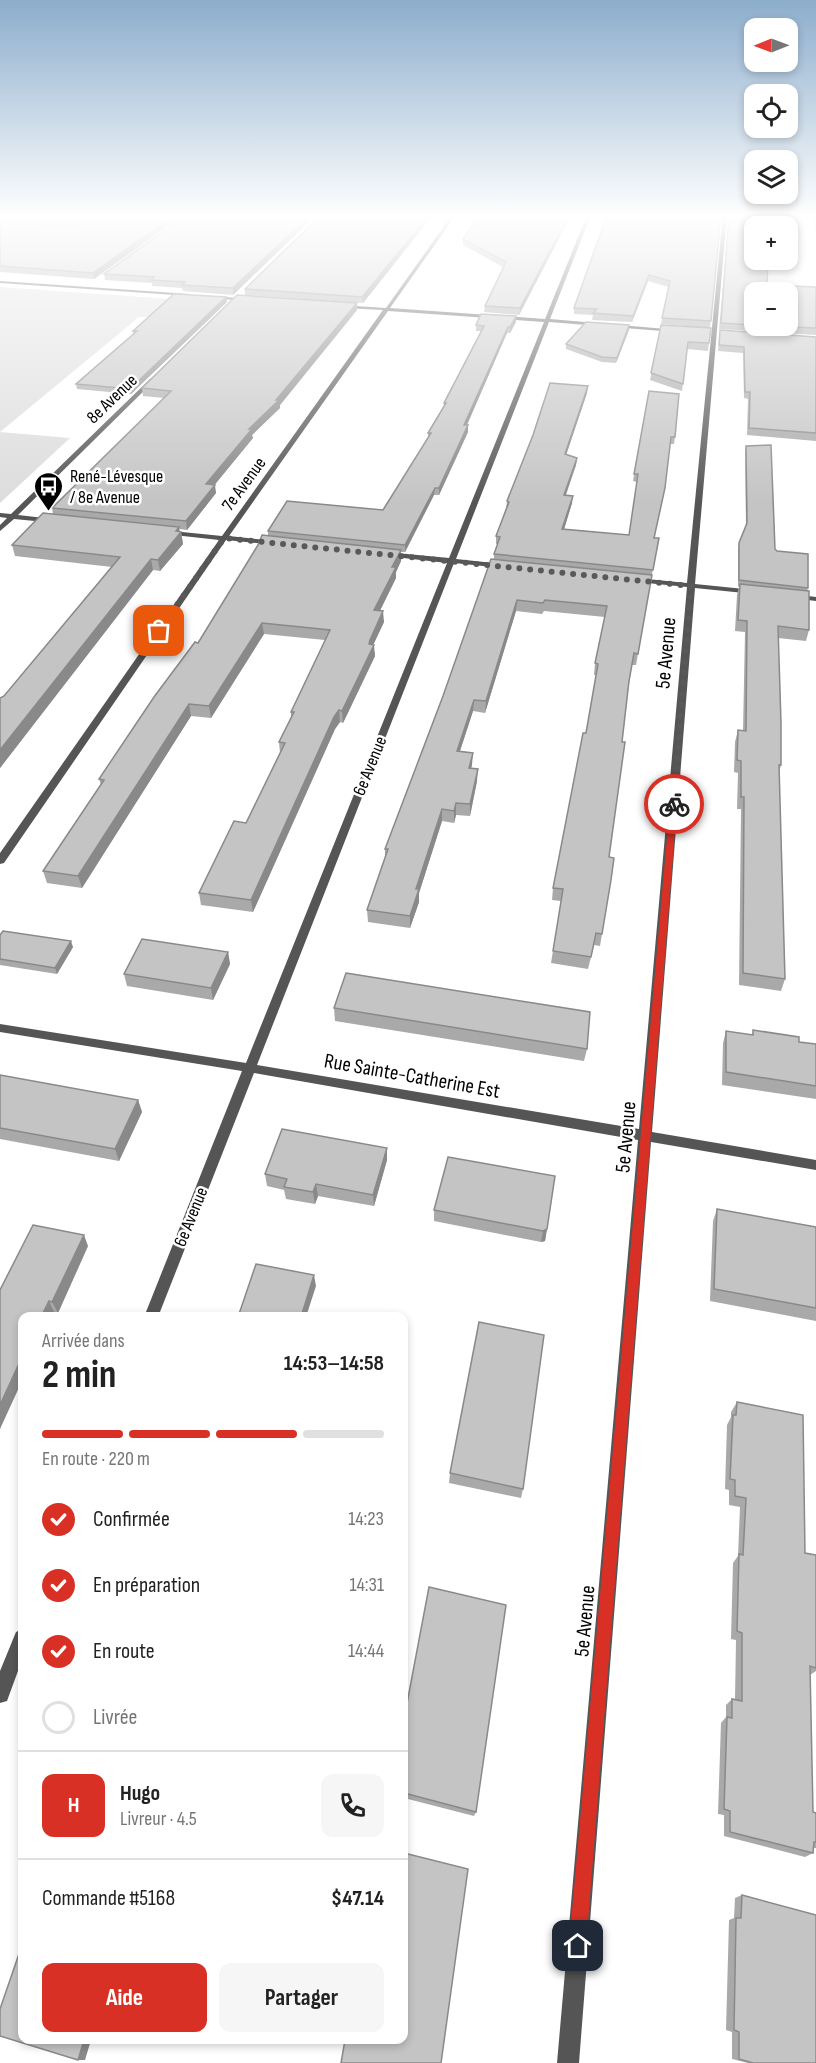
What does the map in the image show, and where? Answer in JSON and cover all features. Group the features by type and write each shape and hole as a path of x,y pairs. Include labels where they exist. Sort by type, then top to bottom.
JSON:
{"street":[{"name":"7e Avenue","path":"0,861 224,538 385,311"},
{"path":"418,311 682,330"},
{"name":"6e Avenue","path":"153,1312 553,311"},
{"name":"5e Avenue","path":"568,2063 691,586 718,311"},
{"name":"8e Avenue","path":"0,529 155,377"},
{"path":"0,515 65,522"},
{"path":"156,531 281,544"},
{"path":"372,553 510,567"},
{"path":"624,579 758,592"},
{"path":"781,595 816,598"},
{"name":"Rue Sainte-Catherine Est","path":"0,1028 250,1068 816,1165"},
{"path":"0,1694 18,1648"}],"shaded area":[{"path":"0,311 172,311 164,318 139,317 0,432"},
{"path":"0,432 70,438 0,503"}],"building":[{"path":"155,311 211,311 130,389 76,384 137,331 133,331"},
{"path":"220,311 350,311 276,400 279,400 249,429 252,429 206,484 215,485 186,521 52,508 171,391 142,388"},
{"path":"595,311 635,311 633,316 593,313"},
{"path":"663,311 712,311 711,321 662,318"},
{"path":"722,311 744,311 744,324 721,323"},
{"path":"798,311 816,311 816,328 798,327"},
{"path":"481,314 516,316 508,327 464,425 468,425 439,488 435,488 405,545 268,531 287,501 383,510 431,433 428,433 446,403 444,403 484,326 476,325"},
{"path":"586,322 629,325 617,358 602,357 566,344"},
{"path":"661,325 711,328 709,343 688,342 683,384 651,373"},
{"path":"720,330 744,332 744,336 816,337 816,433 749,428 750,392 745,392 744,347 719,345"},
{"path":"550,383 588,386 565,454 577,458 564,495 573,496 562,529 629,535 638,474 634,474 649,391 679,394 675,437 671,437 665,488 654,538 659,538 653,570 494,554 500,537 496,536 509,502 507,501 533,435"},
{"path":"771,445 775,549 808,554 808,588 739,580 739,543 747,523 746,446"},
{"path":"43,513 179,527 176,531 181,532 158,560 151,559 0,750 0,698 120,557 12,545"},
{"path":"262,535 401,550 392,567 396,567 374,610 383,611 370,640 369,644 374,645 342,711 339,710 334,717 251,900 199,893 234,821 246,823 285,743 279,742 330,630 262,623 209,706 189,704 78,876 43,871 104,780 99,779 154,697 195,642 198,643"},
{"path":"491,559 652,575 638,654 634,653 629,681 622,742 625,742 609,857 614,858 611,880 602,934 596,933 591,957 553,951 563,889 553,888 583,733 586,733 598,664 595,663 607,606 545,600 543,603 517,600 486,701 474,700 457,751 473,753 469,768 478,769 470,804 456,803 454,811 442,809 416,889 419,889 410,916 367,910 388,849 385,849 443,696"},
{"path":"740,584 809,591 809,630 778,626 785,979 743,973 744,797 741,797 741,761 737,760 738,730 746,731 747,621 738,620"},
{"path":"3,931 71,941 55,968 0,959 0,935"},
{"path":"142,939 228,952 211,988 124,974"},
{"path":"346,973 590,1012 587,1049 334,1008"},
{"path":"753,1030 799,1037 799,1042 816,1044 816,1086 726,1072 726,1031 753,1035"},
{"path":"0,1075 138,1100 115,1149 0,1128"},
{"path":"282,1129 387,1148 373,1195 316,1184 313,1192 284,1187 287,1179 265,1174"},
{"path":"448,1157 555,1176 547,1229 543,1231 434,1210"},
{"path":"717,1209 816,1227 816,1308 714,1289"},
{"path":"33,1225 84,1235 52,1302 49,1301 44,1312 18,1312 18,1366 0,1405 0,1290"},
{"path":"256,1264 314,1275 303,1312 240,1312"},
{"path":"479,1322 544,1335 523,1489 450,1473"},
{"path":"737,1402 803,1415 805,1553 816,1555 816,1668 810,1666 813,1812 816,1813 816,1842 814,1842 813,1853 730,1832 730,1811 724,1809 727,1717 732,1718 732,1699 742,1701 742,1633 737,1631 739,1554 743,1555 746,1498 735,1496 735,1480 730,1479 733,1415 736,1415"},
{"path":"429,1587 506,1605 476,1812 408,1794 408,1698"},
{"path":"408,1854 468,1869 441,2063 341,2063 344,2044 408,2044"},
{"path":"742,1895 816,1915 816,2063 753,2063 739,2059 739,2032 734,2030 736,1918 741,1918"},
{"path":"18,1957 18,2042 0,2036 0,2009"},
{"path":"26,2044 83,2044 78,2060"}],"way so far":[{"path":"159,631 224,538 691,586 674,804"}],"place":[{"name":"René-Lévesque / 8e Avenue","path":"49,512"}],"route":[{"path":"578,1946 674,804"}]}
